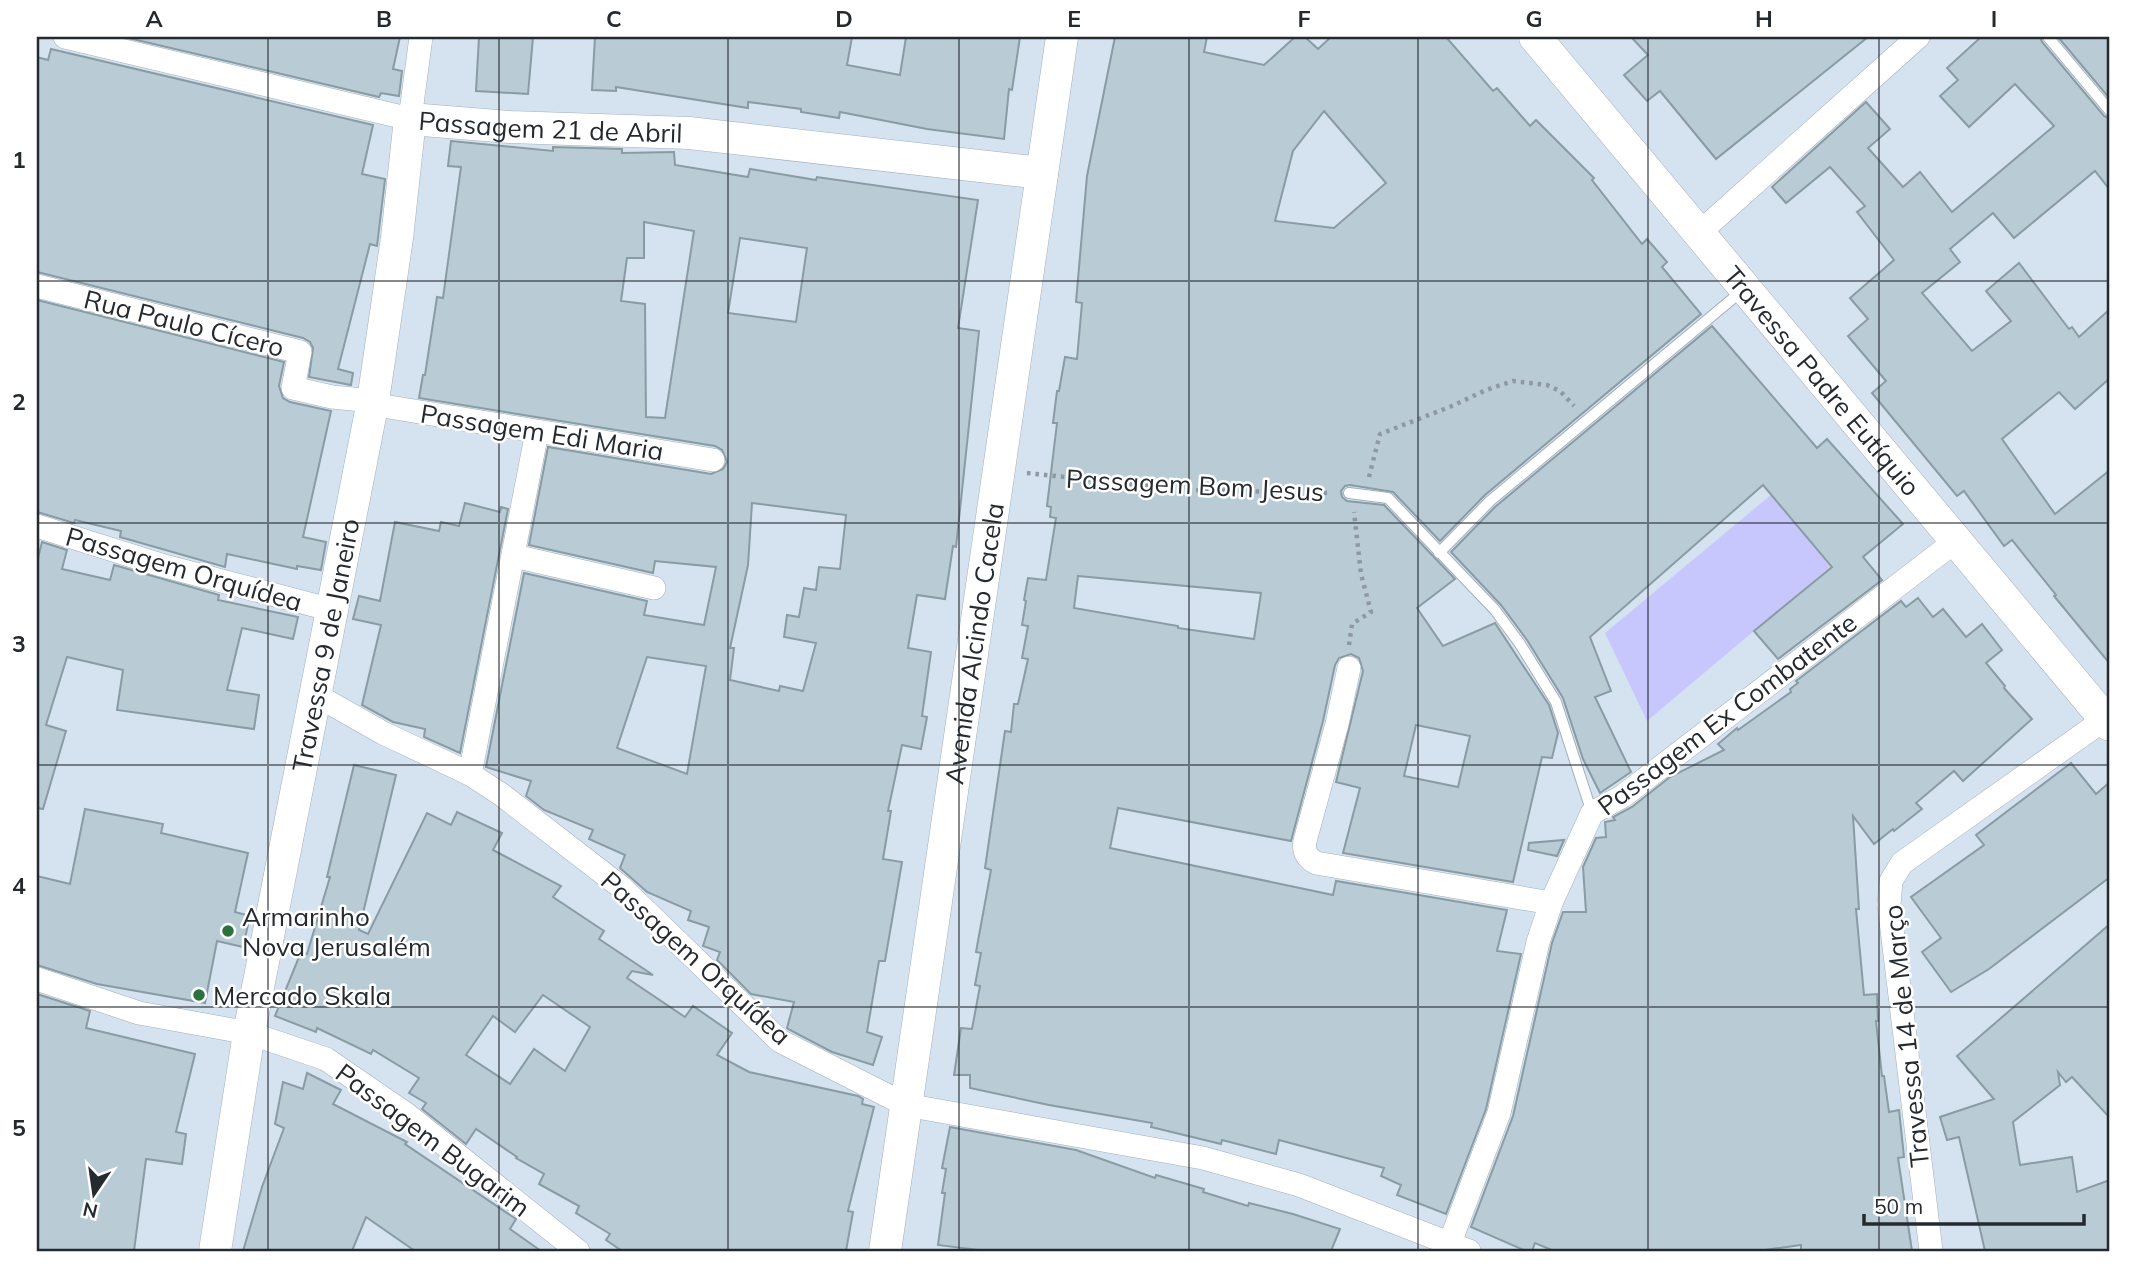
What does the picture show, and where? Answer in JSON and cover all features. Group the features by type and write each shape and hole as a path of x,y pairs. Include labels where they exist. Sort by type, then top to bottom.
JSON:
{"main road":[{"name":"Avenida Alcindo Cacela","path":"885,1251 1062,37"},
{"name":"Travessa Padre Eutíquio","path":"1535,37 2108,722"},
{"name":"Passagem 21 de Abril","path":"410,119 510,127 689,133 1042,173"},
{"name":"Travessa 9 de Janeiro","path":"215,1251 249,1033 372,402 397,238 410,119"}],"street":[{"name":"Passagem 21 de Abril","path":"65,37 410,119"},
{"name":"Travessa 9 de Janeiro","path":"410,119 421,37"},
{"path":"1699,233 1918,37"},
{"name":"Rua Paulo Cícero","path":"37,285 300,352 293,388 372,402"},
{"name":"Passagem Edi Maria","path":"372,402 713,460"},
{"path":"470,774 537,432"},
{"name":"Passagem Orquídea","path":"37,526 162,565 332,610"},
{"name":"Passagem Ex Combatente","path":"1459,1248 1499,1113 1538,942 1550,903 1592,813 1623,796 1957,540"},
{"path":"513,556 654,588"},
{"path":"1349,668 1337,724 1305,841 1304,848 1308,858 1315,863 1550,903"},
{"name":"Passagem Orquídea","path":"316,695 383,733 470,774 502,795 621,887 780,1041 906,1105 1203,1158 1299,1185 1459,1248"},
{"name":"Travessa 14 de Março","path":"1931,1251 1889,905 1891,881 1902,863 2108,722"},
{"name":"Passagem Bugarim","path":"37,979 139,1013 249,1033 326,1059 407,1114 578,1251"}],"lane":[{"path":"2048,37 2110,111"},
{"path":"1439,553 1490,501 1745,288"},
{"path":"1349,493 1388,498 1494,610 1520,644 1556,702 1592,813"}],"path":[{"path":"1365,494 1380,434 1486,390 1513,381 1547,385 1560,391 1587,419"},
{"name":"Passagem Bom Jesus","path":"998,470 1188,490 1349,493 1355,514 1361,574 1371,612 1352,624 1349,668"}],"shaded area":[{"path":"1772,494 1830,567 1647,721 1605,633"}],"building":[{"path":"124,37 400,37 393,69 402,71 399,96 381,93 379,97"},
{"path":"479,37 533,37 528,94 476,91"},
{"path":"595,37 852,37 847,65 900,75 906,37 1020,37 1012,90 1009,89 1004,139 927,129 840,112 839,118 801,112 801,109 748,102 748,108 616,87 616,91 592,90"},
{"path":"1115,37 1207,37 1204,52 1264,65 1295,37 1305,37 1318,49 1331,37 1446,37 1493,91 1497,88 1530,126 1536,120 1594,178 1592,180 1642,244 1647,239 1667,262 1662,267 1701,314 1485,495 1440,541 1393,492 1350,485 1341,491 1342,497 1347,501 1384,505 1455,579 1417,608 1443,646 1495,623 1549,705 1558,733 1552,758 1542,757 1513,882 1343,853 1360,788 1336,782 1363,671 1359,658 1351,654 1339,658 1335,665 1291,841 1118,808 1110,848 1333,895 1336,881 1507,910 1497,951 1521,954 1486,1109 1446,1214 1397,1195 1401,1185 1381,1176 1384,1168 1279,1140 1276,1154 1222,1140 1221,1144 1151,1127 1152,1123 970,1088 970,1075 954,1075 961,1028 972,1029 980,986 975,985 981,953 976,952 991,870 985,868 1005,731 1011,732 1014,704 1018,704 1028,659 1022,658 1028,626 1022,625 1028,578 1046,580 1056,518 1050,517 1051,507 1047,506 1057,423 1053,423 1065,357 1077,359 1082,303 1076,302 1087,176","holes":["1324,111 1386,183 1334,228 1275,221 1293,151","1078,576 1261,593 1254,639 1074,608","1416,725 1470,736 1458,787 1404,776"]},
{"path":"1631,37 1868,37 1716,159 1660,91 1647,101 1624,75 1648,55"},
{"path":"1981,37 2040,37 2104,116 2110,119 2110,190 2095,171 2014,238 1993,213 1950,249 1960,262 1922,293 1972,351 2011,321 1986,291 2019,263 2069,329 2072,327 2079,337 2110,309 2110,378 2075,409 2059,392 2002,439 2055,514 2110,470 2110,664 2012,540 2004,546 1964,491 1957,496 1872,393 1886,381 1848,336 1868,319 1850,298 1894,260 1857,212 1865,206 1830,167 1786,203 1772,187 1866,102 1890,129 1868,148 1903,187 1920,172 1952,212 2054,126 2015,84 1969,127 1940,96 1958,80 1947,68"},
{"path":"2058,37 2110,37 2110,99"},
{"path":"51,49 373,125 362,174 385,179 377,246 370,244 338,369 353,373 351,385 309,377 313,348 310,342 303,338 37,272 37,57 48,60"},
{"path":"451,141 553,151 553,147 622,149 622,153 674,152 675,165 748,177 750,169 978,200 958,328 979,331 956,547 953,546 945,599 917,595 908,648 931,652 922,716 927,717 921,749 902,745 888,811 891,811 883,859 902,862 885,961 879,961 867,1032 882,1037 873,1065 832,1052 788,1029 794,1002 751,994 717,960 720,952 703,946 709,927 688,920 691,911 647,892 620,868 625,855 589,839 593,830 544,810 526,796 531,781 486,767 524,573 647,601 644,615 704,625 716,567 655,561 653,573 529,545 548,447 711,474 723,469 727,462 722,450 715,446 419,398 437,297 443,298 461,167 448,166","holes":["644,222 694,231 665,418 646,417 645,304 621,301 627,258 644,258","740,238 807,248 796,322 728,313","752,503 846,515 840,569 819,567 816,590 804,588 799,617 787,615 784,637 816,643 803,691 780,686 779,691 730,680 734,648 730,648 748,565","647,657 706,666 687,774 617,748"]},
{"path":"37,300 284,362 279,386 283,398 331,411 303,537 326,542 321,570 297,566 297,569 227,554 225,567 120,537 121,531 75,520 74,523 37,512"},
{"path":"1712,326 1817,448 1827,439 1903,524 1863,557 1882,580 1778,659 1754,631 1832,567 1763,485 1590,637 1611,691 1595,697 1631,772 1600,793 1583,759 1563,698 1527,640 1501,605 1451,552 1495,507"},
{"path":"465,503 500,512 501,507 508,509 460,753 424,737 425,729 393,722 362,705 381,625 353,619 359,596 380,601 395,522 439,531 441,522 459,526"},
{"path":"42,542 67,550 62,569 110,580 114,565 219,595 218,600 298,617 293,639 242,628 227,690 259,695 254,729 117,710 123,670 67,657 46,725 66,731 43,809 37,808 37,562"},
{"path":"1918,598 1933,617 1943,609 1966,637 1982,624 2002,650 1986,663 2032,719 1963,781 1954,771 1916,803 1922,809 1874,844 1853,816 1859,909 1856,909 1864,995 1877,994 1876,1021 1882,1076 1889,1112 1899,1110 1904,1157 1898,1158 1912,1251 1801,1251 1801,1245 1757,1251 1554,1251 1535,1243 1532,1251 1526,1251 1471,1227 1513,1116 1552,943 1563,912 1586,912 1583,867 1596,838 1606,837 1605,822 1615,820 1613,817 1632,807 1670,777 1724,750 1718,744 1791,692 1790,689 1798,683 1796,681 1901,601 1906,607"},
{"path":"2071,763 2096,794 2110,782 2110,877 1989,969 1951,992 1922,952 1941,938 1911,897 1984,845 1976,835"},
{"path":"354,765 396,775 359,930 368,934 427,813 451,825 457,812 502,833 493,850 561,886 553,897 604,931 599,939 653,975 632,971 627,978 685,1017 693,1006 732,1033 717,1055 749,1072 858,1096 863,1099 862,1104 874,1107 848,1211 853,1212 846,1251 622,1251 606,1240 610,1234 576,1213 579,1206 539,1184 544,1174 516,1158 476,1129 466,1144 422,1109 426,1103 409,1093 419,1078 373,1050 371,1054 317,1028 316,1032 275,1016 301,952 307,954 330,877 327,877","holes":["543,995 590,1027 565,1071 534,1049 510,1084 466,1055 493,1016 515,1032"]},
{"path":"85,809 163,824 161,833 248,853 235,912 250,916 243,947 217,941 205,1003 97,984 37,965 37,876 70,884"},
{"path":"1564,840 1557,856 1528,850 1529,843"},
{"path":"2110,924 2110,1118 2072,1077 2066,1082 2058,1072 2060,1085 2013,1122 2020,1165 2072,1157 2077,1192 2110,1180 2110,1251 1985,1251 1959,1137 1947,1140 1940,1117 1994,1099 1957,1056"},
{"path":"37,994 90,1011 86,1028 195,1054 176,1132 186,1134 182,1164 146,1159 134,1251 37,1251"},
{"path":"307,1073 341,1090 333,1104 407,1142 405,1144 516,1219 510,1229 541,1251 415,1251 366,1217 352,1251 243,1251 262,1187 284,1128 275,1124 283,1082 303,1089"},
{"path":"950,1127 1076,1150 1155,1178 1156,1175 1204,1189 1203,1192 1248,1206 1249,1203 1293,1214 1340,1229 1331,1251 986,1251 938,1245 945,1193 942,1193 946,1169 942,1168"}],"place":[{"name":"Armarinho Nova Jerusalém","path":"228,931"},
{"name":"Mercado Skala","path":"199,995"}]}
